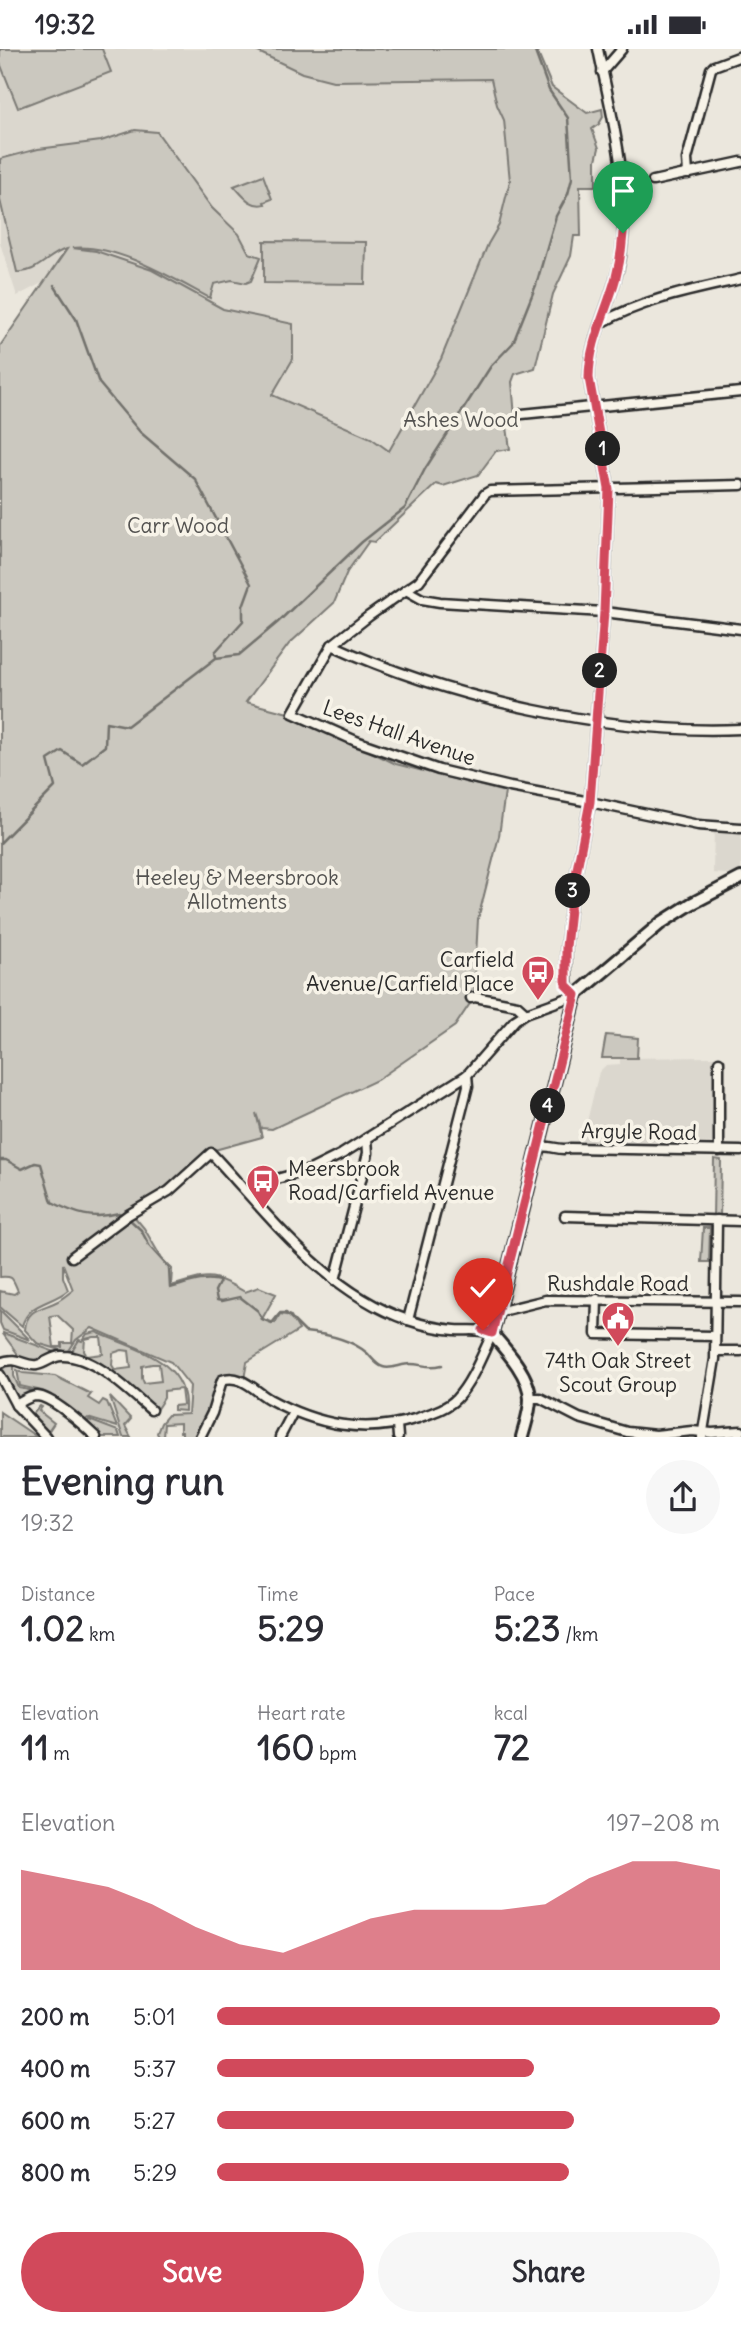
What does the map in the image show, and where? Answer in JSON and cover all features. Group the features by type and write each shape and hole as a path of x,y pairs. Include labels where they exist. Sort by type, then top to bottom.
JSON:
{"street":[{"path":"576,995 566,985 566,947 571,900 590,802 604,612 609,489 589,378 589,361 616,278 623,233 620,158 598,49"},
{"path":"602,72 621,49"},
{"path":"688,174 687,159 711,69 741,56"},
{"path":"653,181 741,163"},
{"path":"601,323 625,309 647,302 741,279"},
{"path":"522,414 741,391"},
{"path":"332,645 419,581 490,491 741,485"},
{"path":"406,590 422,599 440,602 604,612 741,629"},
{"path":"332,645 450,689 596,720 688,730 741,729"},
{"name":"Lees Hall Avenue","path":"332,645 293,713 356,741 439,770 698,825 741,828"},
{"path":"248,1192 258,1184 327,1163 467,1075 515,1020 526,1013 576,995 661,923 741,878"},
{"path":"200,1437 212,1413 222,1380 230,1377 238,1378 293,1412 344,1426 397,1425 442,1409 454,1401 474,1370 492,1333 576,995"},
{"path":"471,998 517,1005 526,1013"},
{"path":"719,1062 719,1151"},
{"path":"408,1320 468,1086 467,1075"},
{"path":"335,1280 368,1153 367,1138"},
{"name":"Argyle Road","path":"537,1148 544,1146 565,1150 741,1151"},
{"path":"72,1257 126,1217 169,1191 211,1153 269,1217 335,1280 370,1304 408,1320 453,1330 483,1330 492,1333 523,1376 530,1398 522,1437"},
{"path":"565,1216 741,1221"},
{"path":"703,1435 713,1380 715,1351 717,1220"},
{"path":"597,1299 596,1333 715,1336"},
{"name":"Rushdale Road","path":"497,1312 546,1300 741,1302"},
{"path":"715,1351 741,1351"},
{"path":"0,1363 10,1359 34,1365 51,1357 64,1355 95,1366 118,1381 151,1410"},
{"path":"0,1375 16,1405 46,1437"},
{"path":"16,1405 38,1396 47,1399 83,1424 96,1437"},
{"path":"530,1398 540,1398 579,1417 627,1432 703,1435 741,1431"},
{"path":"280,1437 293,1412"},
{"path":"397,1425 398,1437"}],"shaded area":[{"path":"0,49 252,49 302,73 333,81 492,79 497,105 504,120 510,181 499,225 488,244 441,359 389,451 371,438 272,395 293,359 255,317 223,309 152,270 96,251 68,248 46,281 17,296 0,243"},
{"path":"714,826 741,828 741,873 738,875 713,873"},
{"path":"714,1057 713,1143 582,1142 599,1072 606,1065 620,1064 620,1058"}],"green space":[{"path":"0,49 102,49 111,72 18,108 0,63"},
{"path":"252,49 536,49 552,87 587,113 602,109 603,117 592,129 599,148 596,186 580,186 581,236 574,236 571,256 553,294 535,368 515,374 512,382 515,417 507,427 510,449 496,451 478,475 443,486 436,484 375,542 369,541 347,572 334,603 289,644 246,702 292,714 396,764 505,792 499,836 478,919 473,999 455,1026 377,1080 272,1129 261,1128 256,1113 262,1137 211,1151 160,1191 128,1209 144,1228 162,1259 172,1269 171,1286 209,1277 245,1292 259,1287 276,1294 262,1319 275,1323 280,1314 291,1316 299,1330 247,1362 244,1379 221,1379 215,1404 197,1437 182,1437 180,1423 164,1424 165,1437 159,1437 157,1433 161,1423 168,1415 188,1414 190,1386 171,1362 92,1328 76,1340 68,1352 37,1343 25,1330 28,1317 32,1313 58,1301 73,1290 63,1264 63,1277 68,1290 29,1312 22,1326 0,1307 0,1291 14,1294 18,1291 12,1279 0,1277 0,346 67,249 31,270 17,272 0,200 0,159 38,149 101,141 135,130 157,132 212,208 239,234 249,253 261,257 251,281 246,283 232,280 214,284 210,298 125,256 89,248 72,248 96,251 152,270 223,309 293,324 293,359 272,395 371,438 389,451 441,359 488,244 499,225 510,181 504,120 497,105 491,79 333,81 302,73","holes":["57,1315 73,1330 72,1343 62,1343 62,1347 54,1347 50,1316"]},
{"path":"263,175 272,199 264,202 265,204 251,202 234,186"},
{"path":"264,241 366,242 365,284 264,283"},
{"path":"606,1035 638,1038 637,1058 602,1058"},
{"path":"714,1159 721,1160 720,1219 713,1219"},
{"path":"703,1228 710,1228 709,1262 701,1262"},
{"path":"0,1310 30,1340 3,1330"},
{"path":"96,1332 126,1344 169,1368 184,1394 185,1411 174,1410 174,1406 183,1405 181,1389 164,1391 164,1398 156,1410 116,1377 71,1353 79,1340 82,1341 87,1334","holes":["101,1337 103,1354 87,1356 84,1351 85,1339","129,1351 131,1368 115,1370 112,1365 113,1353","159,1364 161,1381 144,1383 142,1366"]},
{"path":"3,1334 58,1353 37,1363 17,1359 17,1353"},
{"path":"6,1364 14,1365 14,1376 19,1388 46,1395 18,1398 2,1368"},
{"path":"17,1370 55,1376 91,1394 88,1398 99,1405 103,1400 107,1402 117,1427 88,1418 84,1421 51,1398 51,1395 20,1386"},
{"path":"110,1397 131,1419 125,1426 131,1437 123,1437"},
{"path":"42,1407 39,1411 54,1423 48,1432 32,1415"},
{"path":"0,1412 37,1437 0,1437"},
{"path":"89,1420 118,1431 120,1437 101,1437 86,1423"}],"waterway":[{"path":"0,843 55,787 48,760 62,751 82,764 105,746 106,722 127,726 216,658 239,655 277,623 362,542 405,508 425,469 491,366 513,343 536,285 556,216 568,194 572,178 568,118 549,90 534,49"},
{"path":"54,285 76,319 99,383 140,432 195,479 251,584 243,606 243,621 215,652 216,657"},
{"path":"0,1160 6,1160 22,1169 35,1163 41,1164 52,1202 84,1215 119,1213 128,1218 141,1230 150,1247 169,1268 170,1288 201,1280 220,1281 215,1291 217,1300 240,1297 258,1311 262,1319 272,1323 280,1313 286,1313 305,1332 354,1344 383,1367 442,1365"}],"place":[{"name":"Carfield Avenue/Carfield Place","path":"538,1002"},
{"name":"Meersbrook Road/Carfield Avenue","path":"263,1211"},
{"name":"74th Oak Street Scout Group","path":"618,1348"}],"route":[{"path":"483,1330 492,1333 576,995 566,985 566,947 571,900 590,802 604,612 609,489 589,378 589,361 616,278 623,233"}],"park label":[{"name":"Ashes Wood","path":"461,420"},
{"name":"Carr Wood","path":"178,526"},
{"name":"Heeley & Meersbrook Allotments","path":"237,890"}]}
